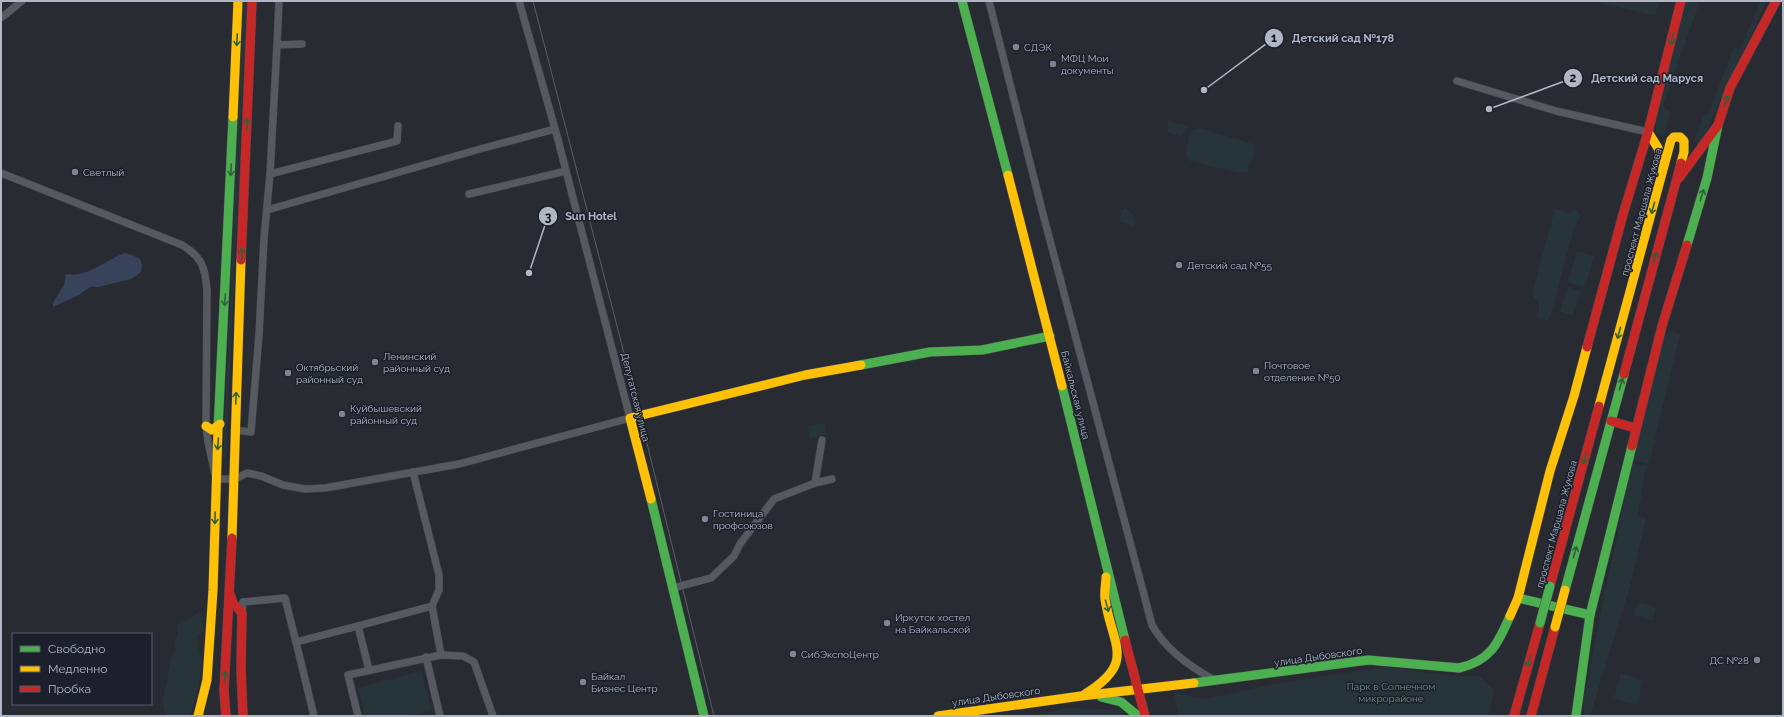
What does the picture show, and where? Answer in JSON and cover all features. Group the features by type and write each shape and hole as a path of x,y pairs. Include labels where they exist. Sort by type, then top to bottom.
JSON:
{"main road":[{"path":"198,716 207,680 213,590 216,479 220,424 238,1"},
{"path":"226,716 224,691 235,478 234,430 252,1"},
{"name":"Байкальская улица","path":"962,1 984,80 1050,336 1145,716"},
{"name":"улица Дыбовского","path":"938,716 1081,696 1216,681 1368,660 1449,669 1472,665 1488,655 1500,640 1518,598 1546,485 1574,396 1624,211 1648,132 1681,1"},
{"path":"1576,716 1590,615 1628,466 1635,428 1662,326 1707,178 1718,125 1730,88 1776,1"},
{"path":"1676,181 1718,125"},
{"path":"1648,132 1658,148 1664,170"},
{"name":"проспект Маршала Жукова","path":"1514,716 1671,140 1674,137 1680,137 1684,141 1684,148 1676,181 1531,716"},
{"path":"630,418 805,375 930,352 982,350 1050,336"},
{"name":"Депутатская улица","path":"630,418 704,716"},
{"path":"1611,421 1635,428"},
{"path":"206,426 212,430 220,424"},
{"path":"1081,696 1100,686 1109,678 1115,667 1118,656 1117,644 1105,595 1107,567"},
{"path":"230,592 234,603 242,613 240,668 243,716"},
{"path":"1518,598 1590,615"},
{"path":"1091,695 1121,702 1138,716"}],"street":[{"path":"1,18 22,1"},
{"path":"234,430 251,432 259,335 264,238 270,174 279,1"},
{"name":"Депутатская улица","path":"519,1 555,129 630,418"},
{"path":"989,1 1043,214 1152,625 1159,637 1174,651 1201,673 1216,681"},
{"path":"277,45 302,44"},
{"path":"1457,81 1556,111 1648,132"},
{"path":"270,174 397,141 398,126"},
{"path":"267,210 555,129"},
{"path":"469,194 566,171"},
{"path":"1,174 182,245 191,251 200,261 206,272 207,290 206,426 216,479 235,478 247,473 261,476 283,485 305,489 325,488 460,464 630,418"},
{"path":"815,483 822,440"},
{"path":"413,472 440,575 439,590 432,606 441,654"},
{"path":"673,588 711,578 734,556 740,544 774,499 815,483 832,479"},
{"path":"242,613 243,602 285,598 314,716"},
{"path":"296,642 432,606"},
{"path":"358,626 369,670"},
{"path":"358,716 348,675 441,654 463,656 474,662 494,716"},
{"path":"426,657 440,716"}],"green space":[{"path":"243,1 247,1 226,459 223,459"},
{"path":"1594,1 1659,1 1655,16"},
{"path":"1686,1 1700,1 1663,106 1670,111 1664,136 1656,134 1655,118"},
{"path":"1761,1 1767,1 1700,144 1697,144 1694,141 1704,115 1708,114 1734,48 1740,49"},
{"path":"1168,121 1189,126 1181,137 1167,131"},
{"path":"1199,128 1253,144 1255,149 1248,172 1240,173 1190,161 1186,154 1190,132"},
{"path":"1124,208 1134,217 1136,222 1133,226 1119,221"},
{"path":"1555,209 1569,213 1576,209 1581,215 1573,231 1551,315 1547,320 1539,319 1539,304 1532,294"},
{"path":"1577,251 1594,256 1585,287 1568,282"},
{"path":"1568,287 1581,291 1573,316 1560,311"},
{"path":"1672,331 1680,334 1649,464 1632,460 1638,431 1664,335"},
{"path":"825,423 827,434 810,438 807,427"},
{"path":"1632,463 1646,466 1638,516 1646,518 1632,579 1590,716 1584,716 1583,702"},
{"path":"1638,602 1656,607 1652,621 1634,615"},
{"path":"200,611 204,619 202,633 197,636 201,658 201,672 191,713 190,716 166,716 162,703 172,656 175,651 174,642 178,636 177,625 188,620"},
{"name":"Парк в Солнечном микрорайоне","path":"1385,667 1450,676 1480,676 1494,690 1489,716 1179,716 1174,693 1205,699 1274,684"},
{"path":"421,671 431,710 407,716 365,716 358,688"},
{"path":"1621,673 1643,680 1637,705 1614,698"},
{"path":"1069,708 1122,710 1124,716 1031,716"}],"water":[{"path":"125,253 140,259 142,265 141,272 131,279 98,287 90,287 79,295 53,307 53,303 64,285 66,274 74,275 89,271"}],"tram line":[{"path":"533,1 640,415 714,716"}],"traffic: fast":[{"path":"962,1 1008,175"},
{"path":"218,429 233,117"},
{"path":"1687,245 1707,178 1718,125"},
{"path":"861,365 930,352 982,350 1050,336"},
{"path":"1565,590 1624,374"},
{"path":"1062,386 1125,640"},
{"path":"1576,716 1590,615 1632,446"},
{"path":"651,499 704,716"},
{"path":"1540,623 1550,586"},
{"path":"1518,598 1590,615"},
{"path":"1194,683 1368,660 1459,668 1478,661 1492,650 1510,616"},
{"path":"1101,697 1121,702 1138,716"}],"traffic: slow":[{"path":"233,117 238,1"},
{"path":"1648,132 1658,148 1663,168"},
{"path":"1599,406 1671,140 1674,137 1680,137 1684,141 1684,152 1681,163"},
{"path":"1008,175 1062,386"},
{"path":"232,538 241,260"},
{"path":"1510,616 1518,598 1550,471 1574,396 1587,347"},
{"path":"651,499 630,418 805,375 861,365"},
{"path":"206,426 212,430 220,424"},
{"path":"198,716 207,680 213,590 218,429"},
{"path":"1085,694 1101,683 1111,672 1116,662 1117,652 1105,599 1106,577"},
{"path":"1555,627 1565,590"},
{"path":"938,716 1081,696 1194,683"}],"traffic: jam":[{"path":"241,260 252,1"},
{"path":"1587,347 1624,211 1648,132 1681,1"},
{"path":"1679,178 1718,125 1730,88 1776,1"},
{"path":"1624,374 1681,163"},
{"path":"1632,446 1662,326 1687,245"},
{"path":"1550,586 1599,406"},
{"path":"1611,421 1635,428"},
{"path":"226,716 224,691 232,538"},
{"path":"230,594 233,603 242,613 241,668 243,716"},
{"path":"1514,716 1540,623"},
{"path":"1531,716 1555,627"},
{"path":"1125,640 1145,716"}],"place":[{"name":"СДЭК","path":"1016,47"},
{"name":"МФЦ Мои документы","path":"1053,64"},
{"name":"Детский сад №178","path":"1204,90"},
{"name":"Детский сад Маруся","path":"1489,109"},
{"name":"Светлый","path":"75,172"},
{"name":"Детский сад №55","path":"1179,265"},
{"name":"Sun Hotel","path":"529,273"},
{"name":"Ленинский районный суд","path":"375,362"},
{"name":"Почтовое отделение №50","path":"1256,371"},
{"name":"Октябрьский районный суд","path":"288,373"},
{"name":"Куйбышевский районный суд","path":"342,414"},
{"name":"Гостиница профсоюзов","path":"705,519"},
{"name":"Иркутск хостел на Байкальской","path":"887,623"},
{"name":"СибЭкспоЦентр","path":"793,654"},
{"name":"ДС №28","path":"1757,660"},
{"name":"Байкал Бизнес Центр","path":"583,682"}]}
